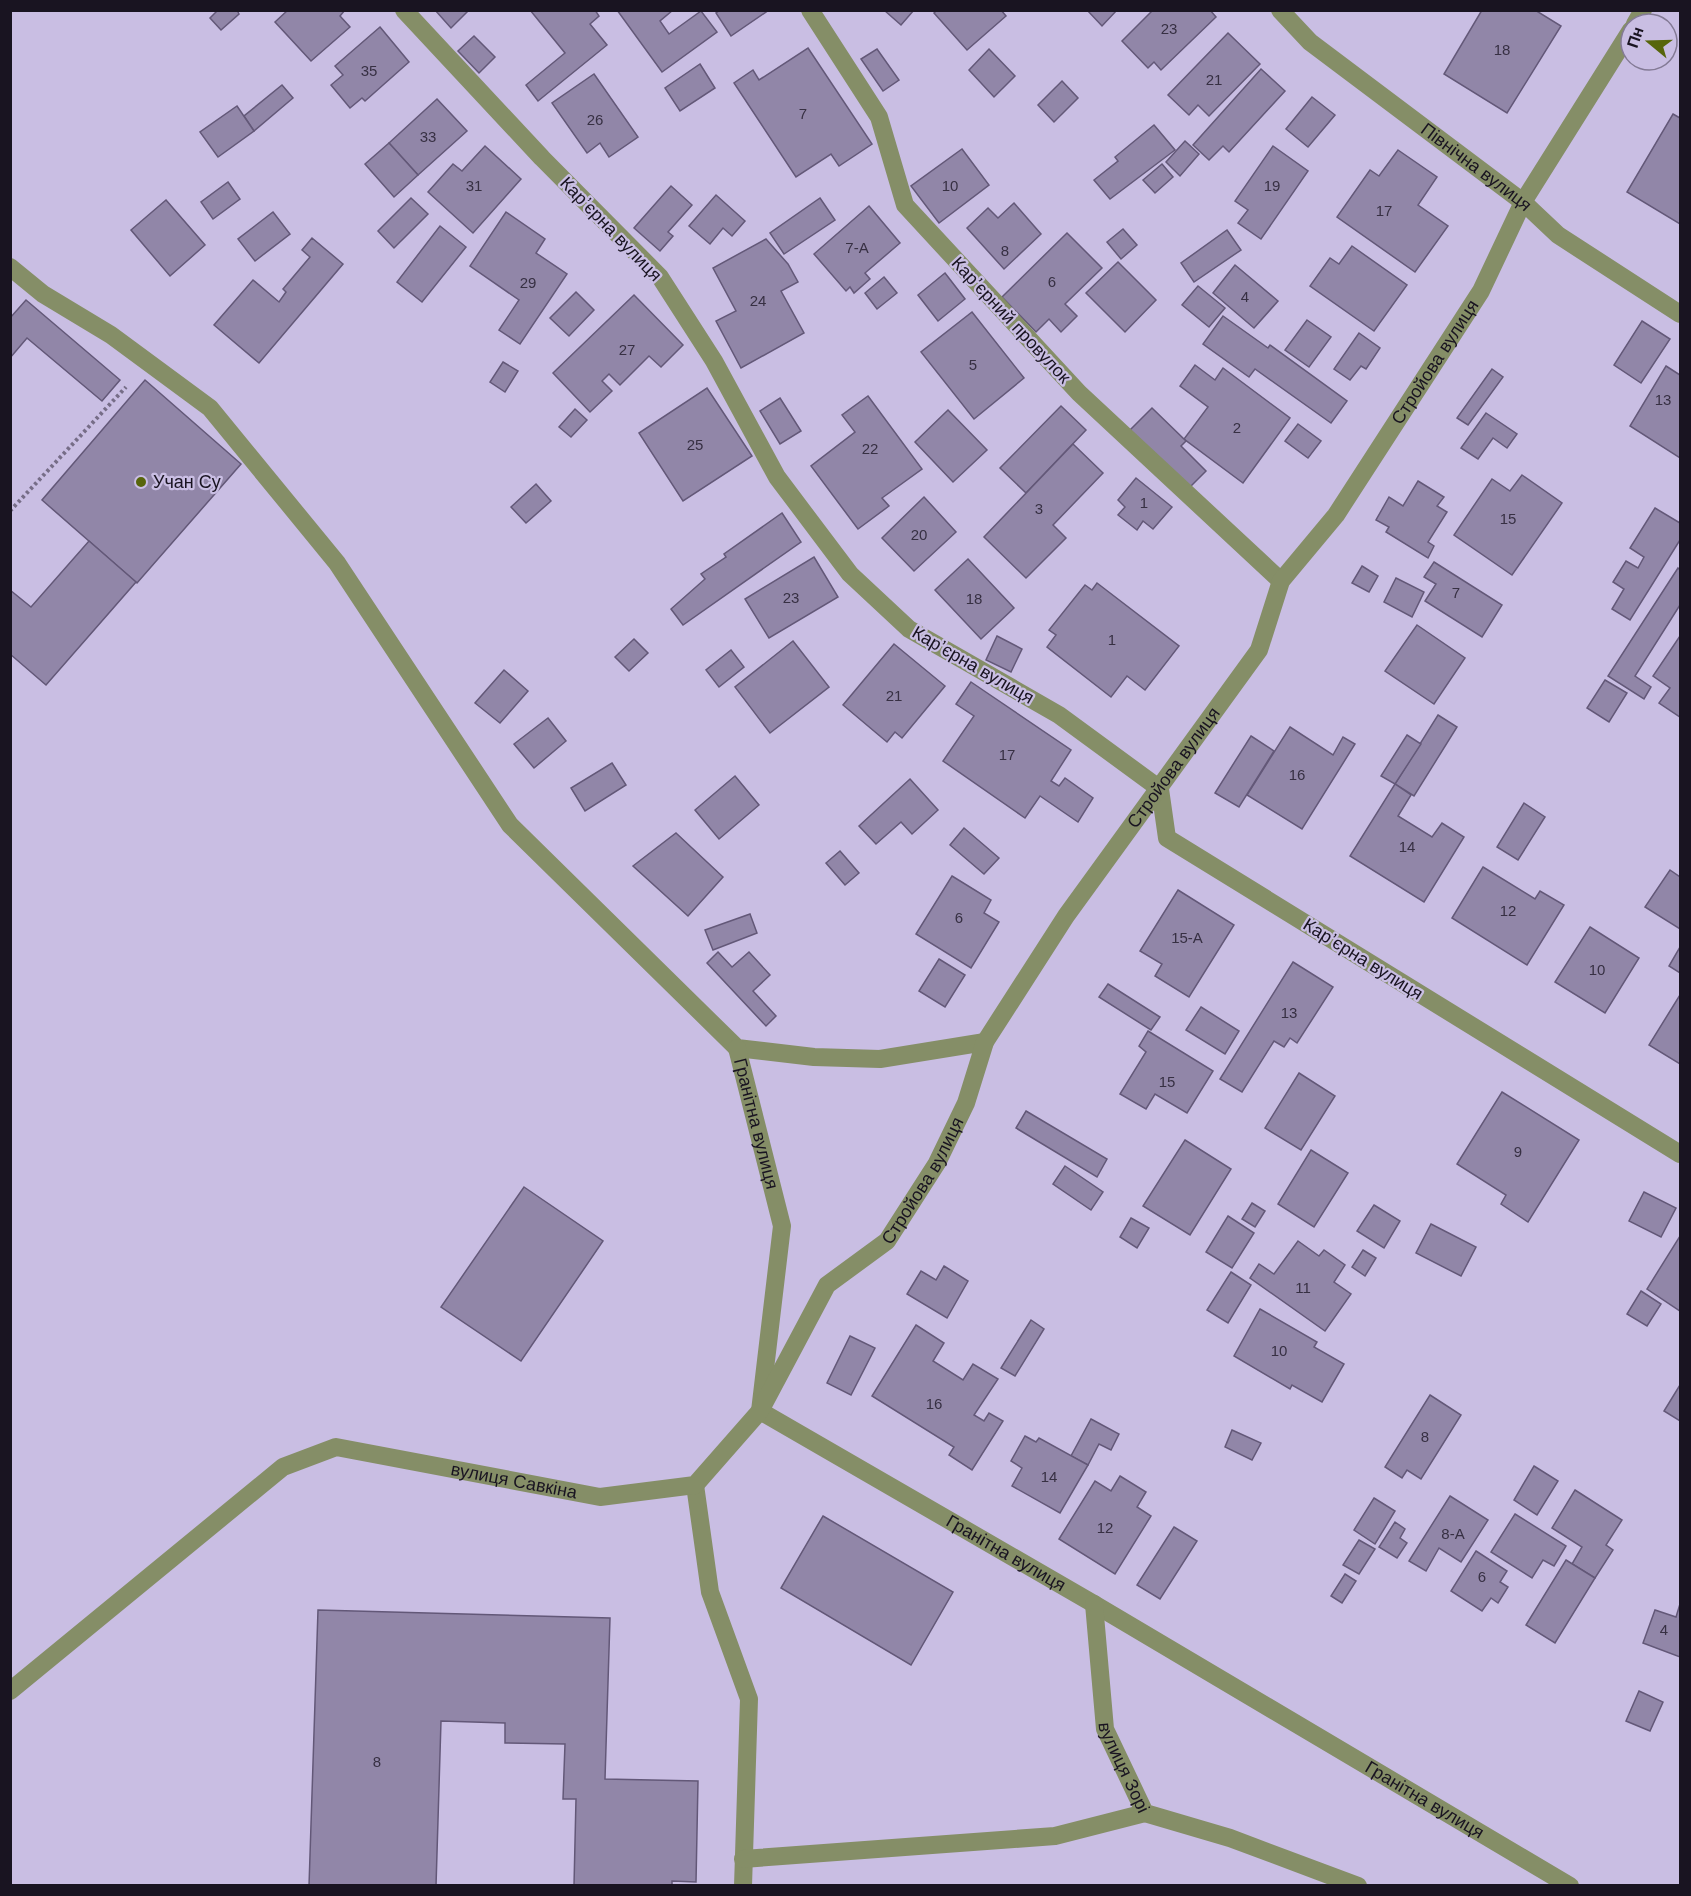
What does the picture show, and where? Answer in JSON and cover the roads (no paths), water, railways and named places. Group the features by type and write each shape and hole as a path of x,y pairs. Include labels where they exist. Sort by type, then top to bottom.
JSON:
{"street":[{"name":"Карʼєрна вулиця","path":"404,10 542,158 660,277 714,361 777,477 850,574 909,629 1059,715 1160,789 1167,838 1680,1154"},
{"name":"Карʼєрний провулок","path":"810,10 879,117 905,205 1079,393 1281,581"},
{"name":"Північна вулиця","path":"1280,10 1310,42 1523,202 1558,235 1680,314"},
{"name":"Стройова вулиця","path":"695,1485 760,1411 827,1285 887,1241 937,1163 966,1103 985,1042 1066,916 1259,650 1281,581 1336,515 1480,291 1523,202 1619,49"},
{"path":"10,267 43,294 111,335 210,408 337,563 510,825 737,1048 814,1058 880,1059 985,1042"},
{"name":"Гранітна вулиця","path":"737,1048 782,1226 760,1411 1094,1604 1570,1886"},
{"name":"вулиця Савкіна","path":"10,1690 283,1467 336,1447 600,1497 695,1485"},
{"path":"695,1485 710,1592 749,1699 742,1886"},
{"name":"вулиця Зорі","path":"1094,1604 1105,1728 1145,1812 1230,1838 1358,1886"},
{"path":"743,1860 1055,1836 1145,1812"}],"place":[{"name":"Учан Су","path":"141,482"}]}
